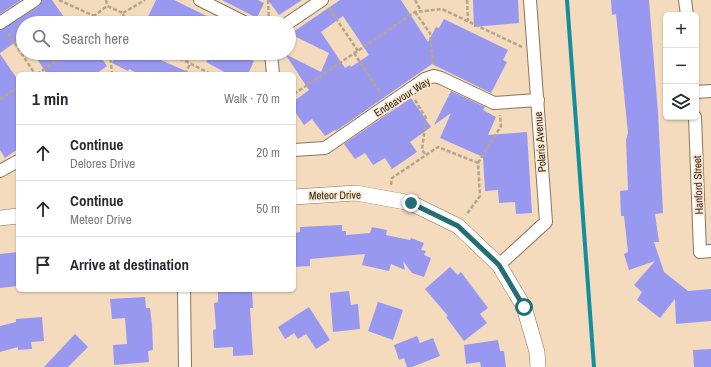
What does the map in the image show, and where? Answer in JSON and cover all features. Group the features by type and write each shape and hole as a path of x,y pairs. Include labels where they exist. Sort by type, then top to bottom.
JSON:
{"street":[{"path":"1,23 35,0"},
{"path":"200,0 232,16"},
{"name":"Polaris Avenue","path":"499,265 546,222 530,0"},
{"path":"685,0 687,12"},
{"path":"296,19 325,3"},
{"path":"272,60 273,72"},
{"name":"Endeavour Way","path":"296,150 325,148 388,104 426,79 434,76 494,103 538,100"},
{"path":"699,92 711,91"},
{"name":"Hanford Street","path":"695,120 705,252"},
{"path":"0,171 16,162"},
{"name":"Meteor Drive","path":"296,196 356,193 390,199 411,203 458,226 499,265 524,307 537,352 538,367"},
{"path":"0,218 16,216"},
{"path":"184,292 184,367"}],"path":[{"path":"59,0 94,16 107,6"},
{"path":"106,0 107,6"},
{"path":"123,13 145,0"},
{"path":"268,0 269,16"},
{"path":"415,0 421,11"},
{"path":"467,0 468,22"},
{"path":"325,3 358,51"},
{"path":"107,6 123,13"},
{"path":"296,93 415,12 421,11 442,9 534,53"},
{"path":"415,12 430,33 434,76"},
{"path":"1,23 16,45"},
{"path":"354,53 388,104"},
{"path":"26,60 35,72"},
{"path":"39,72 57,60"},
{"path":"111,60 112,72"},
{"path":"182,60 207,72"},
{"path":"186,72 190,64"},
{"path":"0,99 16,88"},
{"path":"408,91 426,118 422,150 426,155"},
{"path":"458,226 480,196 478,163 501,126 499,103"},
{"path":"390,199 392,178 438,147 478,163"}],"building":[{"path":"0,0 21,0 0,14"},
{"path":"42,0 52,0 63,16 23,16 39,6"},
{"path":"156,0 174,0 207,16 148,16"},
{"path":"222,0 258,0 264,3 258,16 253,16"},
{"path":"268,0 302,0 279,15"},
{"path":"340,0 401,0 428,42 436,27 439,28 444,19 508,50 503,60 507,62 491,93 432,64 336,131 335,130 325,136 312,119 304,125 296,113 296,100 309,90 289,60 296,60 321,72 329,53 296,37 296,30","holes":["343,16 369,55 351,67 350,65 345,68 321,32"]},
{"path":"473,0 518,0 519,23 474,27"},
{"path":"611,0 649,0 658,112 663,213 655,214 659,242 654,242 664,272 688,291 711,289 711,321 676,324 675,299 660,318 637,300 642,292 634,285 655,261 629,270 624,254 628,252 624,216 621,216 620,191 628,190 626,140 628,133 616,14 612,15"},
{"path":"16,20 16,42 0,53 0,30"},
{"path":"0,54 16,77 16,150 5,158 0,150"},
{"path":"38,60 103,60 107,66 99,72 46,72"},
{"path":"113,60 160,60 188,72 135,72 129,69 128,71 112,63"},
{"path":"207,60 254,61 249,72 224,72 206,62"},
{"path":"451,91 485,107 483,110 496,117 488,135 527,132 532,213 516,214 515,202 499,203 498,190 485,191 483,157 440,138 451,113 434,125"},
{"path":"411,98 431,127 410,142 417,152 392,169 385,158 373,165 365,153 355,159 344,144"},
{"path":"342,225 342,231 346,231 346,235 370,233 372,227 387,230 386,235 410,240 411,238 424,243 421,250 426,251 424,255 431,258 424,277 412,273 403,261 405,270 391,264 389,271 362,265 365,254 310,259 310,266 296,267 296,233 300,232 300,227"},
{"path":"16,252 16,286 0,288 0,254"},
{"path":"450,267 458,275 461,272 488,308 480,314 487,323 464,341 446,317 448,316 425,289"},
{"path":"349,291 351,305 358,304 360,329 333,332 330,293"},
{"path":"218,292 252,292 253,308 250,308 253,355 233,356 233,347 214,348 213,330 216,329 214,303 218,302"},
{"path":"145,297 146,308 150,308 152,325 153,350 148,351 149,362 114,365 113,345 127,344 125,318 112,319 110,299"},
{"path":"378,302 403,310 393,340 368,331"},
{"path":"309,307 330,340 316,349 306,334 298,339 294,333 285,339 278,327"},
{"path":"42,317 44,341 31,342 32,349 18,350 18,347 0,352 0,326 16,322 16,319"},
{"path":"75,334 88,347 68,367 44,367"},
{"path":"417,336 420,343 433,338 440,356 412,367 407,367 404,358 399,360 394,345"},
{"path":"498,340 500,351 504,351 506,367 481,367 480,362 466,364 464,345"},
{"path":"711,349 711,367 694,367 693,350"}],"waterway":[{"path":"567,0 594,367"}],"route":[{"path":"411,203 458,226 499,265 524,307"}]}
